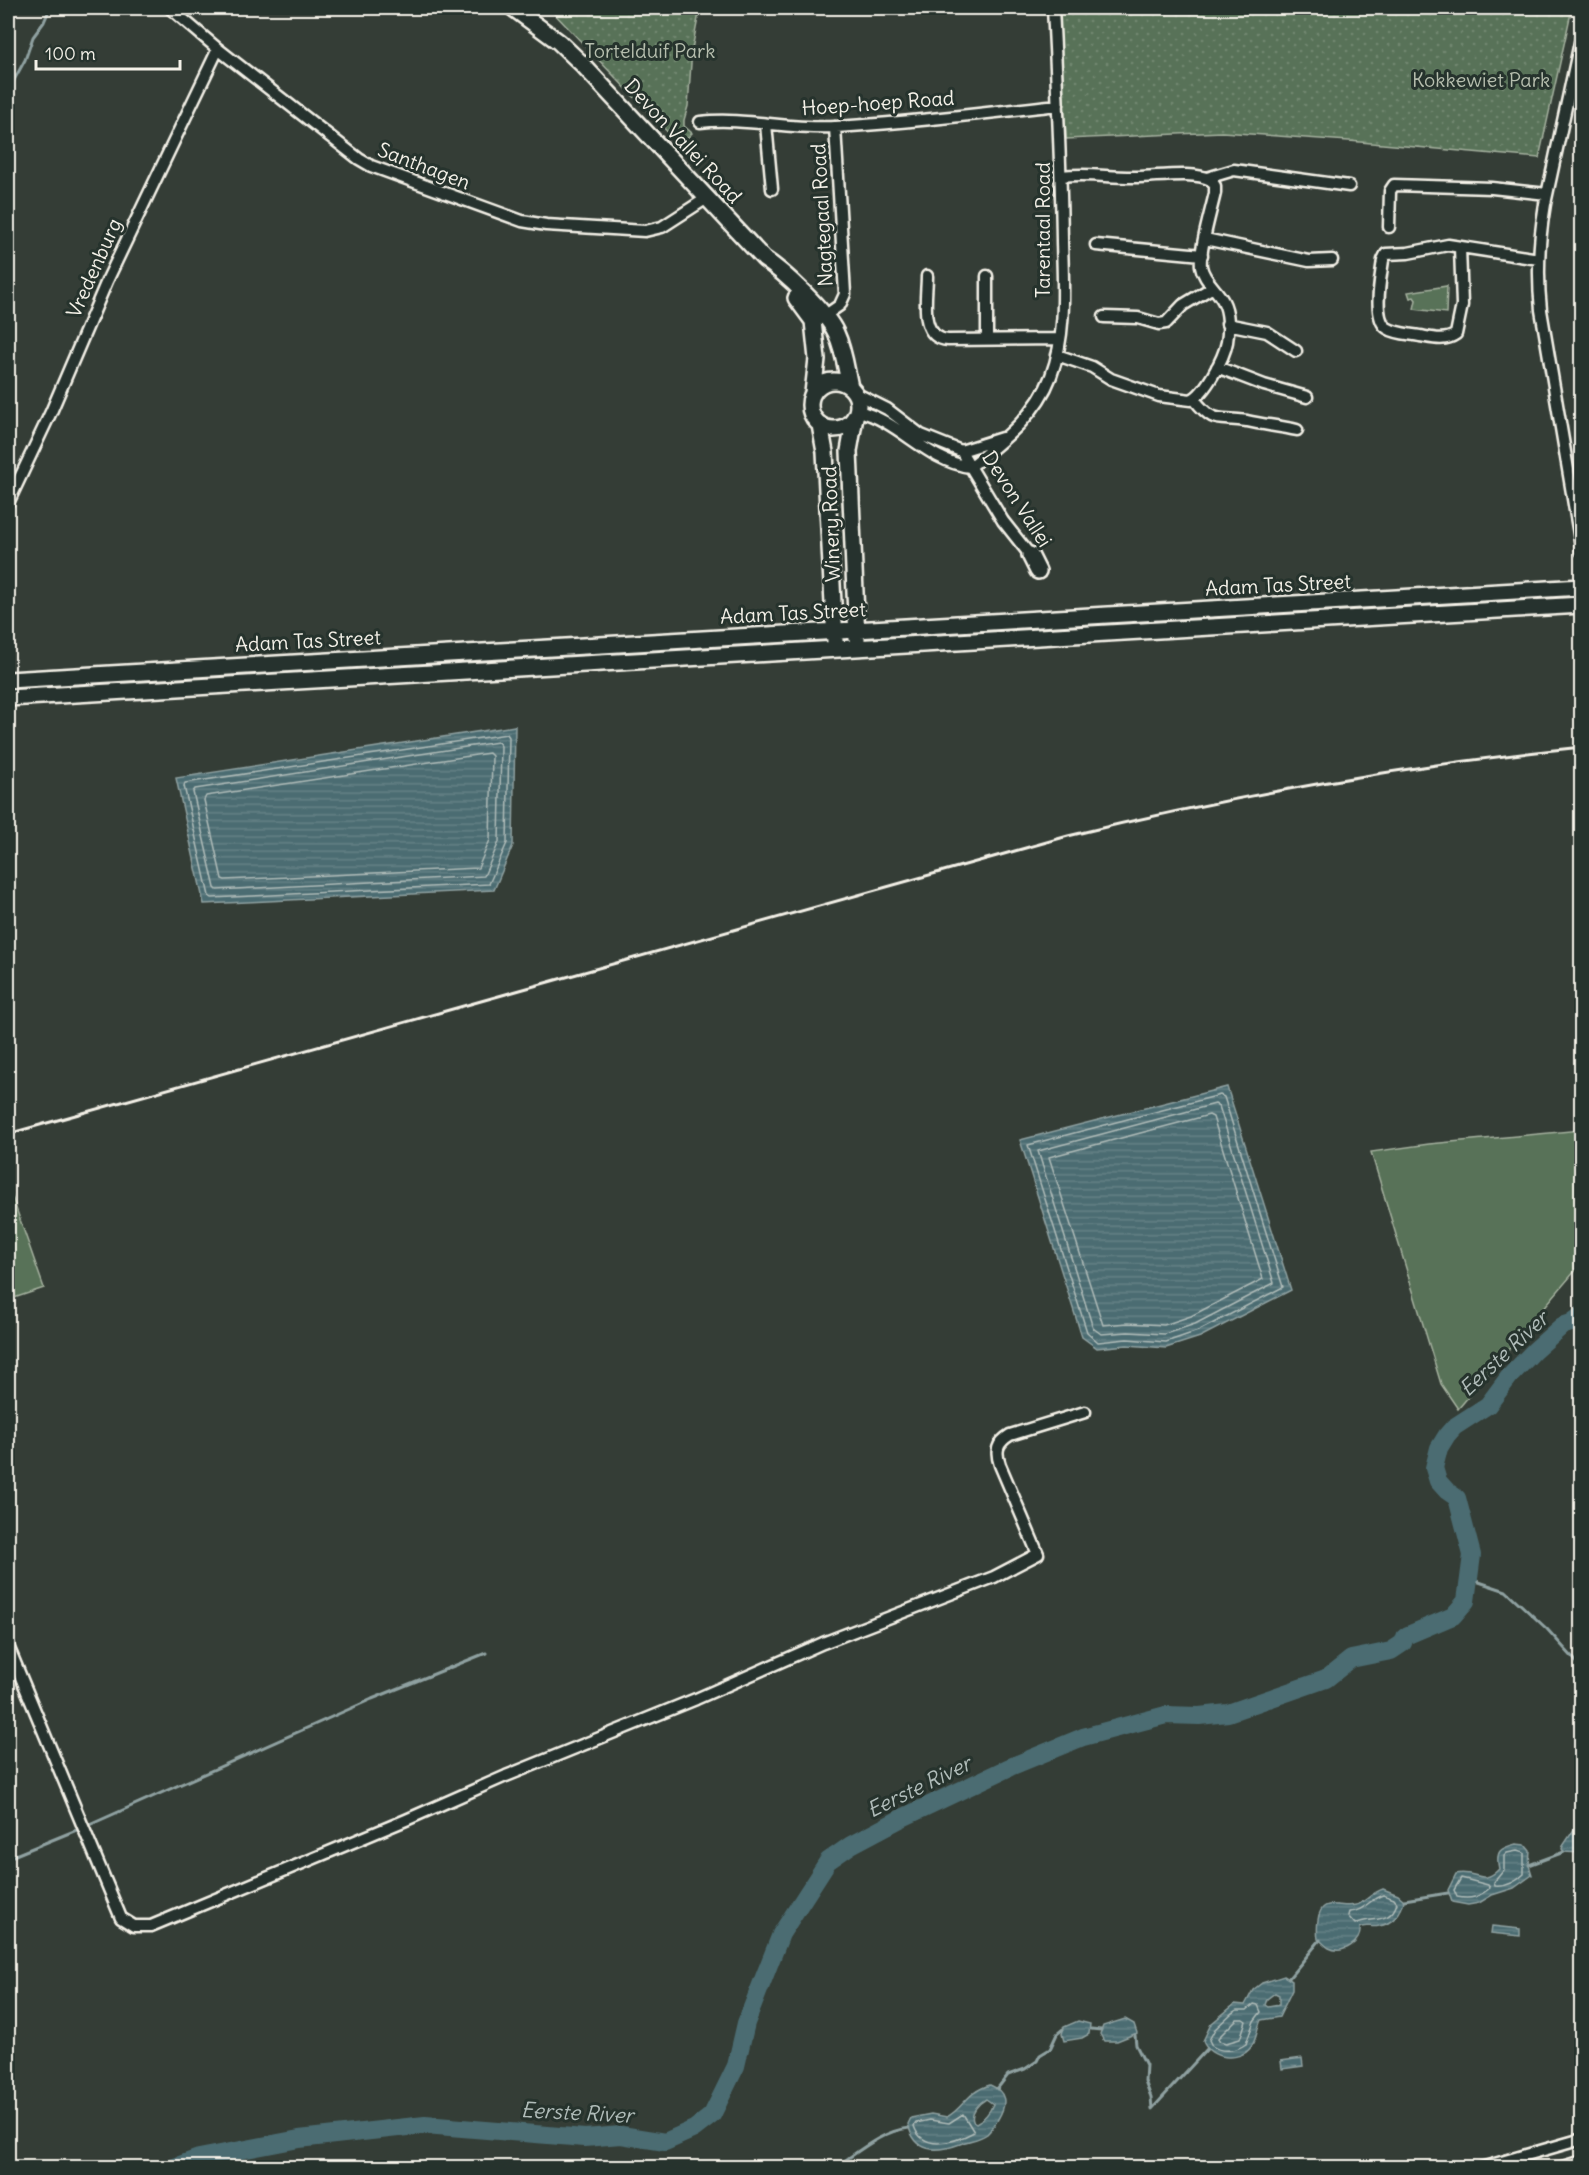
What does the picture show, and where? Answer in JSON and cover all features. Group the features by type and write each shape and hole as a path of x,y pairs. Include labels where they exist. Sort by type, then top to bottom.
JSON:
{"main road":[{"name":"Devon Vallei Road","path":"513,8 559,42 582,64 764,259 778,268 819,319 836,331 853,390"},
{"path":"813,393 826,383 835,381 853,390 859,405 857,414 850,424 835,430 820,425 810,410 817,358 819,319"},
{"name":"Winery Road","path":"857,414 849,451 855,631 858,649"},
{"name":"Winery Road","path":"820,425 825,452 833,632 836,650"},
{"name":"Devon Vallei","path":"1030,555 1038,571"},
{"name":"Adam Tas Street","path":"8,680 855,631 1580,585"},
{"name":"Adam Tas Street","path":"8,698 1581,605"}],"street":[{"name":"Santhagen","path":"171,8 218,49 365,163 522,221 556,226 645,231 662,227 707,198"},
{"name":"Tarentaal Road","path":"970,467 1021,424 1042,395 1051,377 1057,356 1060,339 1061,176 1053,8"},
{"path":"1581,33 1547,194 1539,259 1541,310 1581,552"},
{"name":"Vredenburg","path":"8,503 51,412 112,271 218,49"},
{"name":"Hoep-hoep Road","path":"700,122 723,119 765,124 835,127 1058,105"},
{"path":"765,124 772,189"},
{"name":"Nagtegaal Road","path":"819,319 841,303 845,290 835,127"},
{"path":"1061,176 1087,174 1207,178 1234,170 1349,186"},
{"path":"1194,399 1217,367 1227,342 1224,302 1202,269 1205,239 1215,189 1213,183 1207,178"},
{"path":"1389,227 1390,191 1394,185 1492,188 1547,194"},
{"path":"1205,239 1309,261 1332,260"},
{"path":"1096,245 1203,255"},
{"path":"1460,247 1462,305 1459,330 1454,336 1440,339 1392,331 1385,327 1378,310 1385,255 1445,245 1460,247 1539,259"},
{"path":"927,276 929,328 937,338 948,340 1060,339"},
{"path":"987,276 987,339"},
{"path":"1104,317 1138,318 1158,324 1166,323 1180,307 1213,287"},
{"path":"1227,324 1267,332 1296,351"},
{"path":"1057,356 1092,367 1111,379 1160,396 1194,399 1202,410 1222,420 1297,430"},
{"path":"1217,367 1264,385 1307,397"},
{"path":"853,390 886,409 921,435 961,451 1008,436"},
{"path":"857,414 871,414 890,423 935,456 956,465 970,467"},
{"name":"Devon Vallei","path":"961,451 1003,521 1030,555"},
{"path":"1580,585 1581,605"},
{"path":"8,1646 121,1918 134,1926 151,1926 516,1772 696,1699 823,1642 994,1577 1038,1554 1000,1465 997,1448 1010,1435 1085,1412"},
{"path":"1481,2168 1581,2139"},
{"path":"1558,2168 1581,2161"}],"green space":[{"name":"Tortelduif Park","path":"549,8 700,8 692,49 688,106 684,120 684,126 692,133 680,145"},
{"name":"Kokkewiet Park","path":"1059,8 1572,8 1539,158 1222,132 1066,139"},
{"path":"1447,286 1446,313 1414,309 1416,300 1414,297 1410,298 1408,292"},
{"path":"1581,1130 1581,1264 1458,1409 1441,1384 1371,1152 1429,1144"},
{"path":"10,1191 44,1288 8,1300 8,1192"}],"water":[{"path":"515,726 513,845 494,890 204,904 176,778"},
{"path":"1227,1087 1291,1290 1200,1337 1166,1348 1127,1345 1097,1348 1082,1337 1020,1140"},
{"path":"1581,1819 1581,1853 1564,1852 1563,1846"},
{"path":"1516,1844 1525,1845 1530,1851 1529,1865 1532,1875 1514,1888 1492,1895 1479,1903 1468,1905 1452,1902 1448,1890 1456,1874 1488,1877 1499,1869 1498,1854 1500,1851"},
{"path":"1383,1889 1404,1900 1396,1917 1384,1925 1360,1928 1355,1942 1340,1950 1329,1948 1318,1939 1318,1920 1323,1908 1327,1905 1359,1904"},
{"path":"1492,1926 1520,1929 1520,1936 1491,1933"},
{"path":"1284,1976 1292,1981 1292,1990 1279,2017 1261,2020 1253,2044 1246,2052 1233,2057 1225,2057 1211,2052 1203,2041 1211,2024 1235,2004 1245,2005 1253,1990 1262,1983","holes":["1275,1993 1279,1995 1279,2005 1268,2007 1265,2005 1267,1999"]},
{"path":"1125,2019 1134,2024 1137,2033 1117,2041 1104,2041 1100,2034 1103,2026"},
{"path":"1078,2021 1090,2024 1089,2034 1082,2038 1064,2041 1062,2034 1064,2027"},
{"path":"1302,2058 1303,2066 1282,2069 1281,2061"},
{"path":"990,2085 996,2088 1004,2099 1001,2114 987,2134 943,2149 928,2148 916,2141 908,2124 911,2118 931,2114 947,2117 982,2088","holes":["986,2099 993,2104 982,2119 976,2123 973,2121 974,2111 981,2103"]}],"waterway":[{"path":"8,91 25,60 33,37 44,22 50,8"},
{"name":"Eerste River","path":"172,2168 199,2158 299,2139 425,2125 585,2138 621,2135 665,2142 694,2129 712,2115 736,2066 746,2023 781,1934 828,1861 851,1845 1010,1767 1083,1737 1166,1715 1199,1716 1228,1713 1326,1679 1351,1659 1391,1651 1403,1643 1408,1635 1453,1616 1466,1601 1472,1555 1457,1498 1438,1481 1434,1468 1439,1448 1454,1427 1488,1405 1509,1377 1534,1351 1562,1326 1582,1315"},
{"path":"1470,1579 1506,1591 1547,1629 1582,1668"},
{"path":"87,1826 372,1699 486,1653"},
{"path":"8,1858 79,1829"},
{"path":"1529,1865 1564,1852"},
{"path":"1404,1900 1448,1893"},
{"path":"1289,1978 1320,1940"},
{"path":"997,2089 1008,2075 1025,2069 1037,2061 1040,2055 1050,2049 1057,2034 1063,2029"},
{"path":"1091,2029 1101,2030"},
{"path":"1135,2035 1136,2045 1146,2065 1145,2081 1151,2097 1152,2109 1207,2049"},
{"path":"834,2168 879,2138 909,2128"}],"railway":[{"path":"8,1134 1068,836 1195,807 1323,783 1387,772 1582,747"}]}
